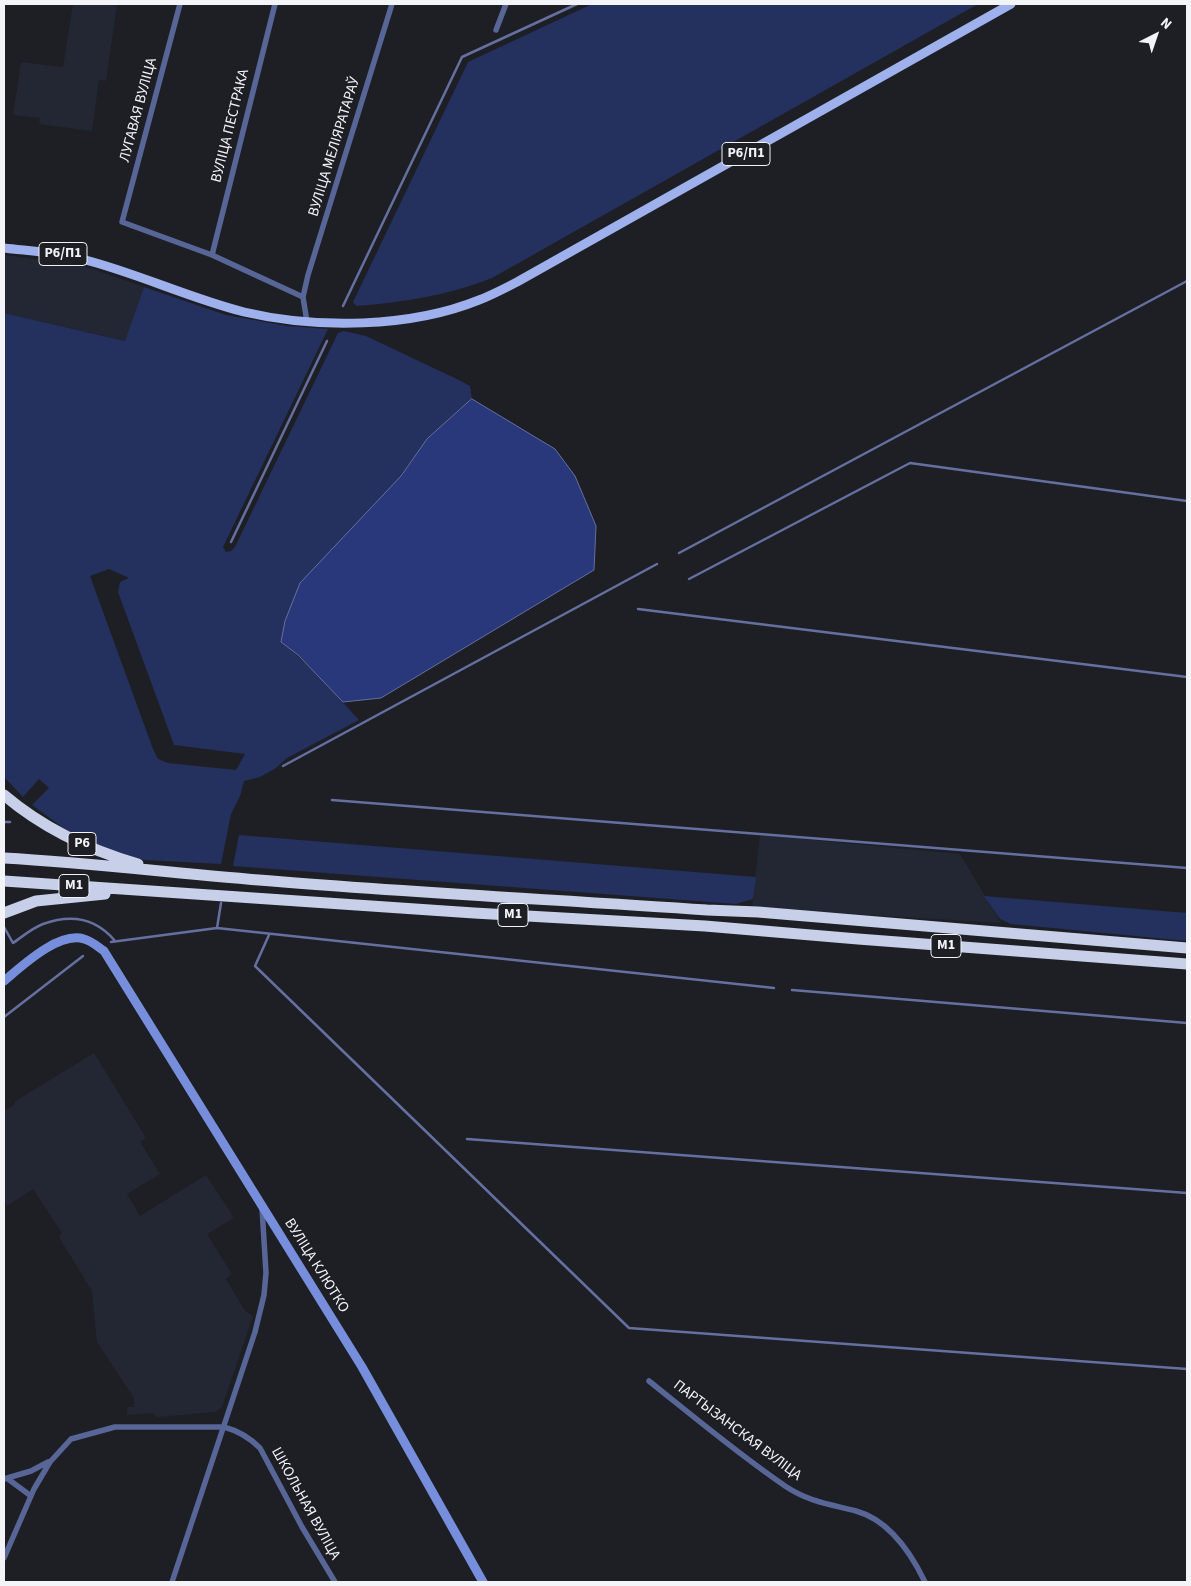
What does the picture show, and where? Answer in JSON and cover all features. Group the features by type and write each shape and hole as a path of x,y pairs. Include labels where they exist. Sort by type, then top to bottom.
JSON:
{"highway":[{"name":"Р6","path":"4,795 26,813 74,841 118,858 171,873"},
{"name":"М1","path":"4,858 67,861 171,873 332,886 758,912 1187,948"},
{"name":"М1","path":"4,881 474,913 705,926 858,940 1187,964"},
{"path":"4,913 36,901 73,896 144,891"}],"main road":[{"name":"Р6/П1","path":"4,248 55,253 85,260 243,311 278,319 308,322 379,322 450,310 480,300 542,267 1011,4"}],"street":[{"name":"ЛУГАВАЯ ВУЛІЦА","path":"180,4 122,222 212,255"},
{"name":"ВУЛІЦА ПЕСТРАКА","path":"212,255 275,4"},
{"name":"ВУЛІЦА МЕЛІЯРАТАРАЎ","path":"303,297 308,275 392,4"},
{"path":"496,30 506,4"},
{"path":"212,255 303,297 308,322"},
{"name":"ВУЛІЦА КЛЮТКО","path":"4,981 44,950 62,940 74,937 84,939 104,951 362,1367 483,1582"},
{"path":"172,1582 255,1332 264,1295 266,1273 261,1203"},
{"name":"ПАРТЫЗАНСКАЯ ВУЛІЦА","path":"649,1381 786,1487 813,1501 858,1511 876,1519 890,1530 902,1545 925,1582"},
{"path":"4,1558 31,1496 50,1462 71,1439 115,1428 224,1427"},
{"name":"ШКОЛЬНАЯ ВУЛІЦА","path":"224,1427 239,1431 260,1448 302,1527 335,1582"},
{"path":"6,1479 31,1471 50,1462"},
{"path":"6,1479 31,1496"}],"shaded area":[{"path":"73,4 117,4 106,81 99,80 92,131 39,124 40,118 13,115 21,62 63,67"},
{"path":"592,4 978,4 492,278 425,297 356,306 353,302 468,62"},
{"path":"4,255 81,265 144,287 126,341 4,313"},
{"path":"144,287 226,315 287,326 328,329 223,547 226,552 231,551 235,547 338,333 344,331 366,336 470,386 472,399 427,439 281,642 312,670 359,720 287,758 276,768 260,777 244,781 240,796 231,814 221,864 144,860 108,849 73,835 32,805 49,788 39,779 23,797 4,777 4,313 125,341","holes":["109,569 129,578 120,582 118,592 174,745 245,754 236,770 168,763 158,759 90,576"]},
{"path":"472,399 555,449 575,476 596,526 594,570 381,698 343,702 298,655 281,642 285,621 300,583 401,476 427,439"},
{"path":"239,835 756,877 753,899 736,904 233,866"},
{"path":"760,835 960,854 1001,923 752,908"},
{"path":"984,896 1187,913 1187,941 1011,924 1000,919"},
{"path":"94,1053 146,1138 140,1142 160,1174 127,1194 140,1216 206,1175 234,1218 207,1234 232,1274 226,1279 245,1311 253,1316 222,1407 215,1412 157,1417 153,1413 127,1415 127,1407 134,1407 134,1398 97,1342 92,1291 59,1237 62,1233 33,1189 7,1206 4,1200 4,1111 15,1104 14,1102"}],"waterway":[{"path":"343,306 462,57 577,4"},
{"path":"679,553 1187,281"},
{"path":"231,542 327,341"},
{"path":"689,579 910,463 1187,501"},
{"path":"283,766 657,564"},
{"path":"638,609 1187,677"},
{"path":"332,800 1187,868"},
{"path":"4,822 10,822"},
{"path":"217,928 221,903"},
{"path":"4,927 13,943 43,924 63,919 82,920 100,927 115,941"},
{"path":"111,942 217,928 774,988"},
{"path":"269,935 255,966 629,1328 1187,1369"},
{"path":"4,1017 83,956"},
{"path":"792,990 1187,1023"},
{"path":"467,1139 1187,1193"}]}
